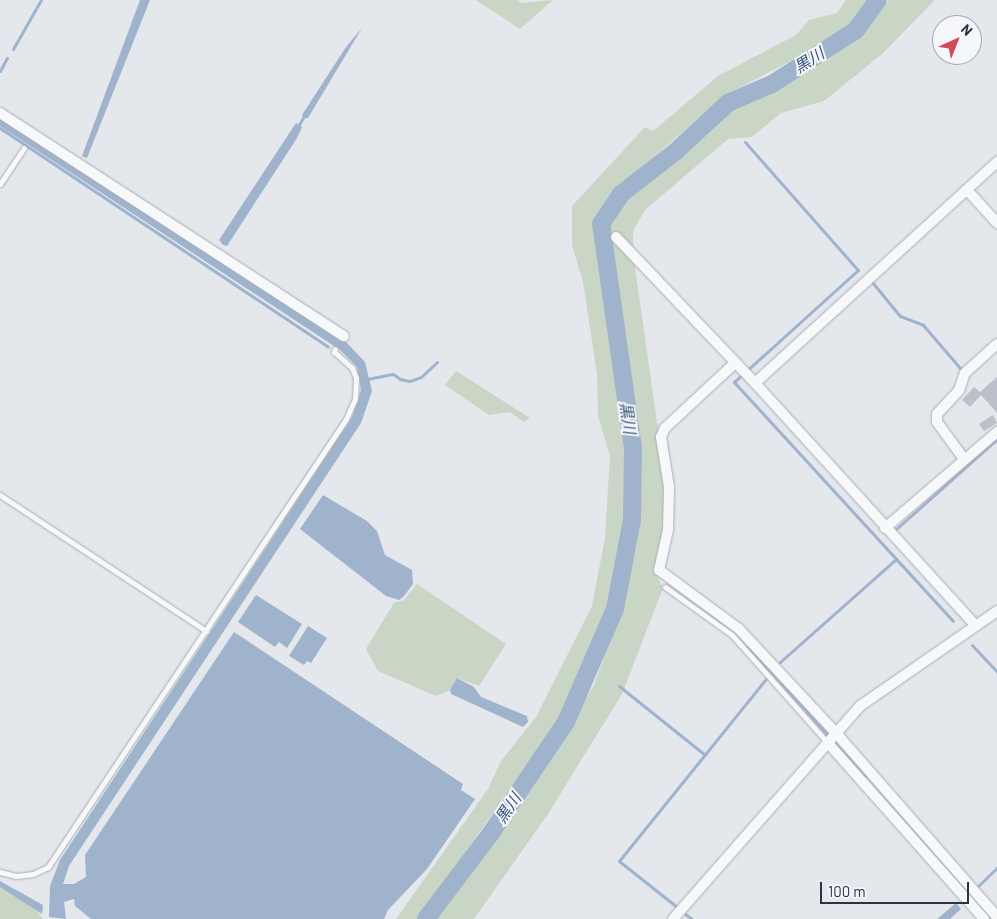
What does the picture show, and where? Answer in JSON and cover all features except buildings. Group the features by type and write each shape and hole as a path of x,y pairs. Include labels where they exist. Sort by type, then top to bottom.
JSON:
{"street":[{"path":"0,113 65,157 81,164 344,336"},
{"path":"755,383 997,162"},
{"path":"967,190 997,223"},
{"path":"616,237 755,383 885,528 968,630"},
{"path":"964,459 937,422 937,414 959,390 965,373 997,344"},
{"path":"741,370 666,428 662,437 668,504 668,530 659,570 739,629 836,733 997,916"},
{"path":"885,528 997,432"},
{"path":"673,919 836,733 882,690 997,611"},
{"path":"827,742 984,919"}],"lane":[{"path":"0,184 24,148"},
{"path":"0,872 24,875 48,867 206,631 349,412 355,399 356,378 352,368 334,352 335,349"},
{"path":"0,496 206,631"},
{"path":"665,587 732,635 827,742"}],"green space":[{"path":"476,0 517,0 522,3 553,0 520,29"},
{"path":"846,0 870,0 858,17 836,37 722,97 611,195 598,220 596,245 625,427 626,522 616,589 605,624 558,727 527,764 419,919 396,919 488,789 501,761 536,717 592,606 605,538 610,456 598,416 597,374 583,282 572,245 572,206 645,127 653,131 718,76 796,35 809,20 837,13"},
{"path":"889,0 935,0 882,54 824,101 781,113 752,137 728,139 645,210 633,231 634,260 666,486 665,529 655,572 663,588 622,694 548,814 474,919 436,919 539,776 594,685 617,623 636,549 639,511 632,389 616,278 607,241 610,219 622,201 730,106 776,84 861,35"},
{"path":"456,371 530,418 524,422 510,412 489,415 445,385"},
{"path":"417,584 506,644 479,686 457,678 450,690 436,696 378,671 366,649 394,603 404,600"},
{"path":"0,887 34,907 43,919 0,919"}],"water":[{"path":"140,0 150,0 87,158 82,156"},
{"path":"362,28 308,118 304,118 302,115 346,47"},
{"path":"0,117 346,342 365,362 372,391 361,423 69,866 63,884 74,884 86,877 85,855 234,632 463,784 461,790 475,799 427,869 388,910 384,919 91,919 75,906 74,899 64,902 66,919 49,917 50,886 60,860 352,417 361,390 357,367 340,350 0,126"},
{"path":"296,123 302,127 297,138 227,246 223,245 219,240"},
{"path":"323,495 367,521 377,531 385,555 412,570 413,584 399,600 386,596 300,529"},
{"path":"256,595 302,624 287,648 279,642 275,647 238,622"},
{"path":"308,626 327,638 311,663 307,661 304,665 289,656"},
{"path":"457,678 474,687 481,697 527,716 528,722 523,727 451,694 450,690"},
{"path":"0,881 43,905 42,914 0,887"},
{"path":"956,903 961,909 950,919 937,919"}],"waterway":[{"path":"13,49 41,0"},
{"name":"黒川","path":"426,919 491,833 566,722 615,609 632,520 633,448 601,224 621,194 675,152 728,103 772,84 856,30 878,0"},
{"path":"0,71 7,58"},
{"path":"298,126 305,115"},
{"path":"0,128 328,347"},
{"path":"745,142 858,270 734,382 953,621"},
{"path":"872,282 900,316 923,325 961,369"},
{"path":"367,379 393,374 400,379 410,381 421,377 437,362"},
{"path":"895,530 997,439"},
{"path":"780,662 896,559"},
{"path":"972,645 997,672"},
{"path":"748,646 865,777"},
{"path":"677,907 619,861 766,679"},
{"path":"619,686 705,755"},
{"path":"977,887 997,868"},
{"path":"975,902 991,917"},
{"path":"685,914 692,919"}]}
